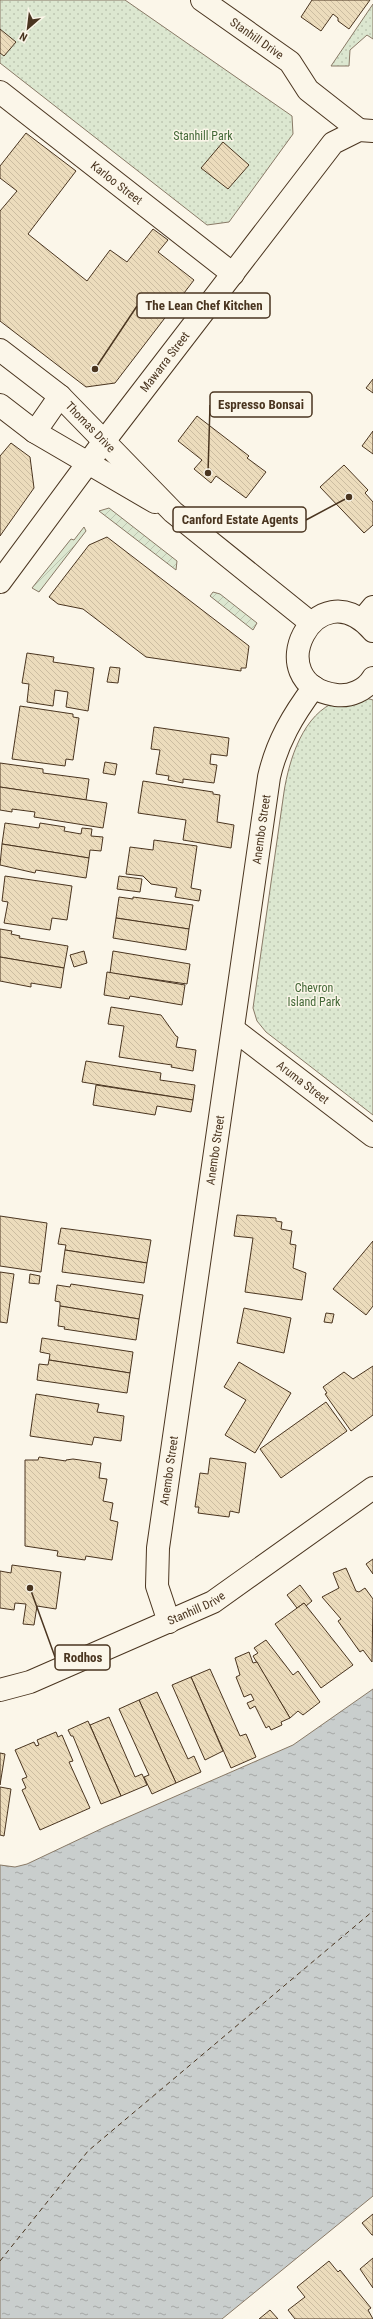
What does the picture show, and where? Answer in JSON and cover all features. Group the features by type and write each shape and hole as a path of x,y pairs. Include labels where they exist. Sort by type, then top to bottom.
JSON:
{"street":[{"name":"Stanhill Drive","path":"202,0 290,62 308,90 366,130"},
{"name":"Karloo Street","path":"0,92 234,274"},
{"name":"Stanhill Drive","path":"333,143 366,130"},
{"name":"Mawarra Street","path":"0,582 105,440 234,274 333,143"},
{"name":"Thomas Drive","path":"0,350 60,396 105,440 173,512 311,623"},
{"path":"35,432 60,396"},
{"name":"Thomas Drive","path":"0,405 35,432 88,465 173,512"},
{"path":"370,619 341,612 323,615 311,623 299,641 298,662 304,676 314,687 326,694 346,695 364,688 373,678"},
{"name":"Anembo Street","path":"169,1622 158,1593 156,1564 177,1408 273,758 287,728 314,687"},
{"name":"Aruma Street","path":"233,1029 373,1136"},
{"name":"Stanhill Drive","path":"0,1690 30,1682 203,1607 223,1595 373,1488"}],"green space":[{"name":"Stanhill Park","path":"0,0 125,0 292,116 293,134 229,222 207,225 0,63"},
{"path":"373,4 373,39 367,35 350,50 349,66 331,66"},
{"path":"109,508 177,561 176,570 99,511"},
{"path":"84,527 86,531 39,592 32,588 71,539 74,540"},
{"path":"213,592 220,594 257,623 253,630 210,596"},
{"name":"Chevron Island Park","path":"366,698 373,700 373,1115 266,1032 257,1021 253,1008 286,779 294,752 307,727 326,707 341,700"}],"water":[{"path":"373,1689 373,2196 222,2319 0,2319 0,1865 15,1867 27,1864 105,1827 293,1745"}],"building":[{"path":"312,0 370,0 349,29 338,21 338,18 333,14 321,31 301,17"},
{"path":"0,29 16,42 4,56 0,53"},
{"path":"26,133 76,171 28,234 87,281 110,250 127,262 153,229 168,240 158,252 194,280 115,383 86,387 0,321 0,211 17,191 0,178 0,166"},
{"path":"223,142 249,165 228,189 201,168"},
{"path":"373,379 373,393 366,388"},
{"path":"197,416 249,456 247,458 266,472 246,498 216,476 211,483 194,469 202,460 178,441"},
{"path":"373,431 373,454 362,446"},
{"path":"11,443 30,457 34,488 0,536 0,456"},
{"path":"344,465 368,490 365,493 373,502 373,525 364,533 320,487"},
{"path":"107,537 249,646 246,668 241,668 241,671 146,657 83,609 58,604 49,597 89,545"},
{"path":"27,653 54,657 53,662 94,668 88,711 66,707 68,692 55,690 53,706 27,702 29,684 22,683"},
{"path":"110,667 120,668 118,683 107,682"},
{"path":"20,706 73,714 73,717 79,718 73,760 66,759 65,766 12,759"},
{"path":"154,727 229,738 227,756 211,754 210,764 217,765 214,783 183,779 183,783 168,780 169,776 156,774 160,750 151,749"},
{"path":"105,762 117,764 115,775 103,773"},
{"path":"0,763 43,769 43,773 89,779 86,800 0,787"},
{"path":"143,781 213,792 213,794 220,795 217,822 234,825 231,848 183,840 186,820 138,813"},
{"path":"0,787 107,803 103,828 34,817 35,812 12,809 12,812 0,810"},
{"path":"5,823 39,828 40,823 65,827 64,831 81,834 82,828 92,829 91,836 103,837 101,851 90,850 89,858 2,844"},
{"path":"154,840 197,846 191,888 201,890 199,901 175,897 177,888 151,884 143,876 126,874 130,847 153,850"},
{"path":"2,844 89,858 86,878 36,870 35,873 0,865"},
{"path":"5,876 72,886 67,920 52,918 50,930 4,923 8,902 2,901"},
{"path":"119,876 142,879 140,892 117,889"},
{"path":"119,897 133,899 133,897 193,905 189,929 116,918"},
{"path":"116,918 189,929 186,950 113,938"},
{"path":"0,929 12,931 11,934 20,936 19,938 68,946 64,968 0,957"},
{"path":"84,951 87,963 74,967 70,955"},
{"path":"113,951 190,964 187,984 110,973"},
{"path":"0,957 64,968 61,988 31,983 31,987 0,981"},
{"path":"107,972 185,985 182,1005 130,996 129,999 104,995"},
{"path":"111,1007 161,1015 178,1037 176,1047 196,1050 193,1071 171,1067 172,1065 119,1057 124,1026 108,1024"},
{"path":"86,1061 161,1073 160,1080 195,1085 193,1100 82,1082"},
{"path":"96,1085 193,1100 191,1112 157,1106 155,1115 93,1105"},
{"path":"237,1215 276,1218 276,1221 282,1222 281,1229 292,1231 290,1244 296,1245 293,1268 306,1273 302,1300 245,1292 253,1238 234,1236"},
{"path":"0,1216 47,1223 41,1272 0,1266"},
{"path":"61,1228 151,1240 147,1263 65,1250 66,1245 58,1244"},
{"path":"373,1241 373,1306 366,1315 333,1289"},
{"path":"65,1250 147,1263 144,1283 62,1272"},
{"path":"0,1272 14,1274 7,1323 0,1322"},
{"path":"30,1274 40,1276 39,1284 29,1283"},
{"path":"71,1284 143,1295 139,1319 60,1306 60,1302 55,1301 57,1285 70,1287"},
{"path":"60,1306 139,1319 136,1340 64,1329 65,1327 58,1326"},
{"path":"244,1308 291,1318 284,1353 237,1343"},
{"path":"326,1313 334,1314 332,1323 324,1322"},
{"path":"42,1338 133,1352 130,1373 49,1360 50,1354 40,1352"},
{"path":"49,1360 130,1373 127,1393 37,1380 39,1364 48,1365"},
{"path":"239,1362 291,1393 255,1453 225,1435 246,1400 224,1387"},
{"path":"373,1366 373,1415 351,1431 325,1394 327,1393 323,1387 344,1372 353,1379"},
{"path":"36,1394 99,1404 97,1412 124,1416 121,1441 94,1437 92,1445 30,1436"},
{"path":"326,1402 347,1431 281,1478 260,1449"},
{"path":"39,1457 66,1461 73,1459 101,1463 99,1478 107,1479 103,1501 113,1503 110,1520 118,1522 112,1560 86,1556 85,1560 57,1556 58,1551 25,1546 25,1460 38,1460"},
{"path":"210,1458 246,1463 239,1513 230,1511 229,1517 198,1513 199,1507 195,1507 200,1473 208,1474"},
{"path":"373,1559 373,1574 366,1564"},
{"path":"12,1565 61,1572 56,1609 37,1606 34,1625 23,1624 26,1604 15,1603 14,1610 0,1608 0,1571 11,1573"},
{"path":"346,1568 356,1591 359,1592 365,1588 373,1599 372,1662 363,1650 360,1652 338,1621 341,1619 322,1597 339,1588 333,1573"},
{"path":"300,1585 312,1601 306,1606 304,1603 297,1608 287,1595"},
{"path":"304,1603 353,1665 321,1688 275,1624"},
{"path":"266,1640 293,1675 298,1671 320,1702 303,1715 298,1711 290,1718 253,1656 258,1653 254,1648"},
{"path":"249,1652 253,1663 257,1662 290,1718 281,1722 282,1725 271,1730 269,1726 266,1728 255,1706 250,1709 247,1703 254,1700 251,1694 244,1697 236,1677 240,1675 235,1658"},
{"path":"210,1669 240,1736 246,1734 256,1757 231,1768 191,1677"},
{"path":"191,1677 223,1751 205,1760 172,1685"},
{"path":"157,1692 188,1759 194,1756 201,1772 176,1783 139,1700"},
{"path":"139,1700 176,1783 152,1794 144,1777 149,1775 119,1709"},
{"path":"109,1717 135,1777 142,1774 147,1785 121,1796 90,1725"},
{"path":"88,1721 121,1796 101,1804 73,1736 71,1736 68,1730"},
{"path":"56,1732 58,1737 62,1735 73,1761 69,1762 90,1808 40,1830 22,1790 26,1788 22,1779 27,1777 15,1750 34,1742 36,1746 39,1745 37,1740"},
{"path":"0,1753 5,1754 0,1785"},
{"path":"0,1787 11,1789 4,1836 0,1835"},
{"path":"373,2214 373,2235 372,2235 362,2223"},
{"path":"373,2258 373,2288 360,2269"},
{"path":"329,2261 338,2272 340,2270 371,2308 368,2310 373,2319 295,2319 288,2310 305,2297 297,2287"},
{"path":"270,2310 278,2319 259,2319"}],"ferry route":[{"path":"0,2261 88,2151 373,1911"}],"place":[{"name":"The Lean Chef Kitchen","path":"95,369"},
{"name":"Espresso Bonsai","path":"208,473"},
{"name":"Canford Estate Agents","path":"349,497"},
{"name":"Rodhos","path":"30,1588"}]}
